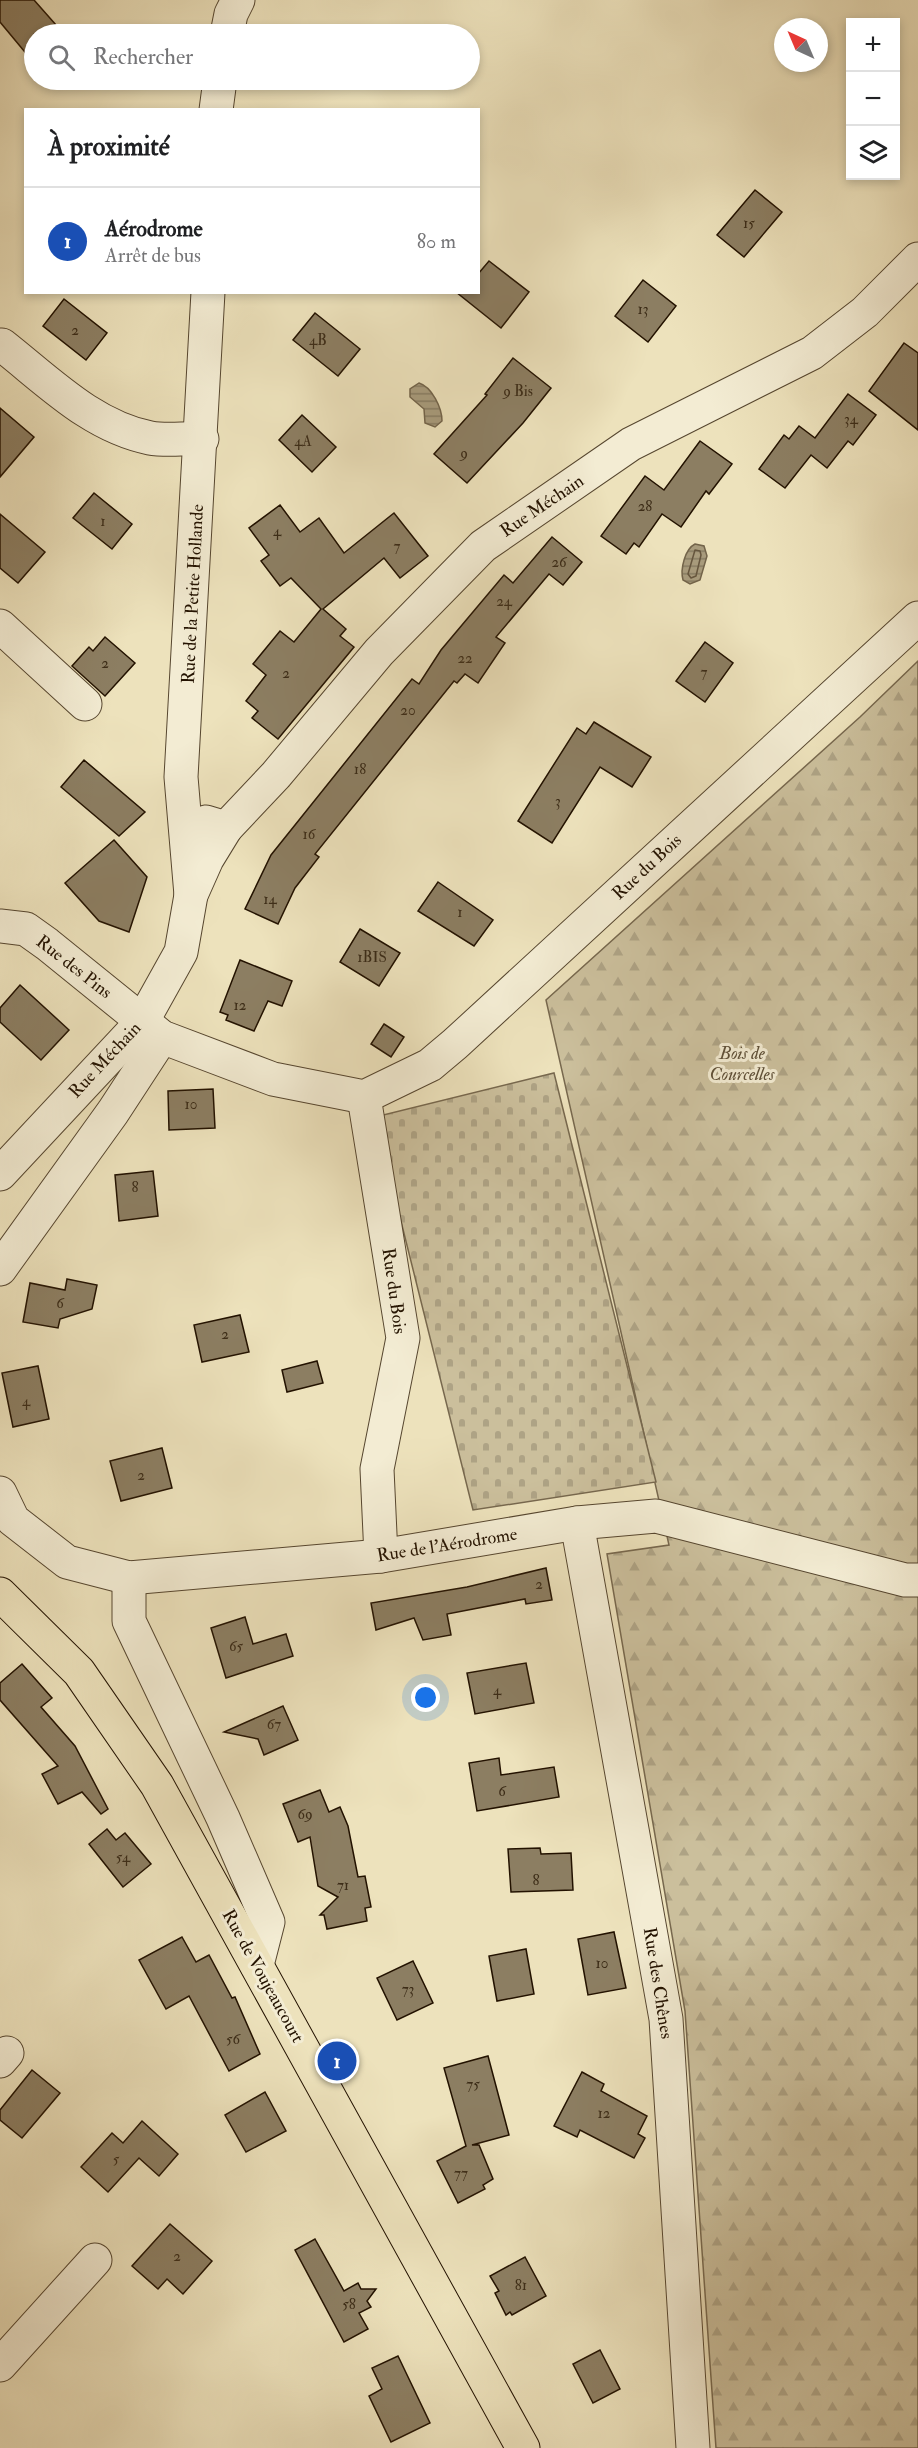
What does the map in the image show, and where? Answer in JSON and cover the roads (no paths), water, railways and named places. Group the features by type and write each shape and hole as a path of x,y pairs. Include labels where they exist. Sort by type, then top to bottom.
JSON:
{"main road":[{"name":"Rue de Voujeaucourt","path":"0,1594 79,1672 157,1785 523,2448"}],"street":[{"path":"229,24 238,0"},
{"path":"216,108 219,90"},
{"name":"Rue Méchain","path":"0,1269 113,1112 152,1030 181,952 191,895 207,859 226,828 276,775 380,652 483,546 631,444 812,353 866,312 918,259"},
{"name":"Rue de la Petite Hollande","path":"191,895 182,777 202,439 208,294"},
{"path":"2,345 88,414 152,438 202,439"},
{"name":"Rue du Bois","path":"381,1556 377,1469 403,1338 364,1097 430,1065 455,1044 918,618"},
{"path":"0,626 85,705"},
{"path":"184,818 226,828"},
{"name":"Rue des Pins","path":"0,926 26,929 102,986 152,1030"},
{"path":"152,1030 273,1079 364,1097"},
{"name":"Rue Méchain","path":"0,1174 152,1030"},
{"name":"Rue de l'Aérodrome","path":"0,1493 13,1520 67,1562 129,1578 381,1556 577,1523 656,1516 905,1580 918,1580"},
{"name":"Rue des Chênes","path":"577,1523 666,2019 693,2448"},
{"path":"129,1578 129,1620 224,1818 268,1922 257,1965"},
{"path":"0,2365 95,2260"}],"water":[{"path":"419,383 432,393 438,404 442,421 435,427 425,423 424,409 410,397 410,389"},
{"path":"695,544 704,546 707,556 700,580 690,584 683,580 683,565 688,550"}],"place":[{"name":"Aérodrome","path":"337,2061"}],"park label":[{"name":"Bois de Courcelles","path":"742,1063"}]}
